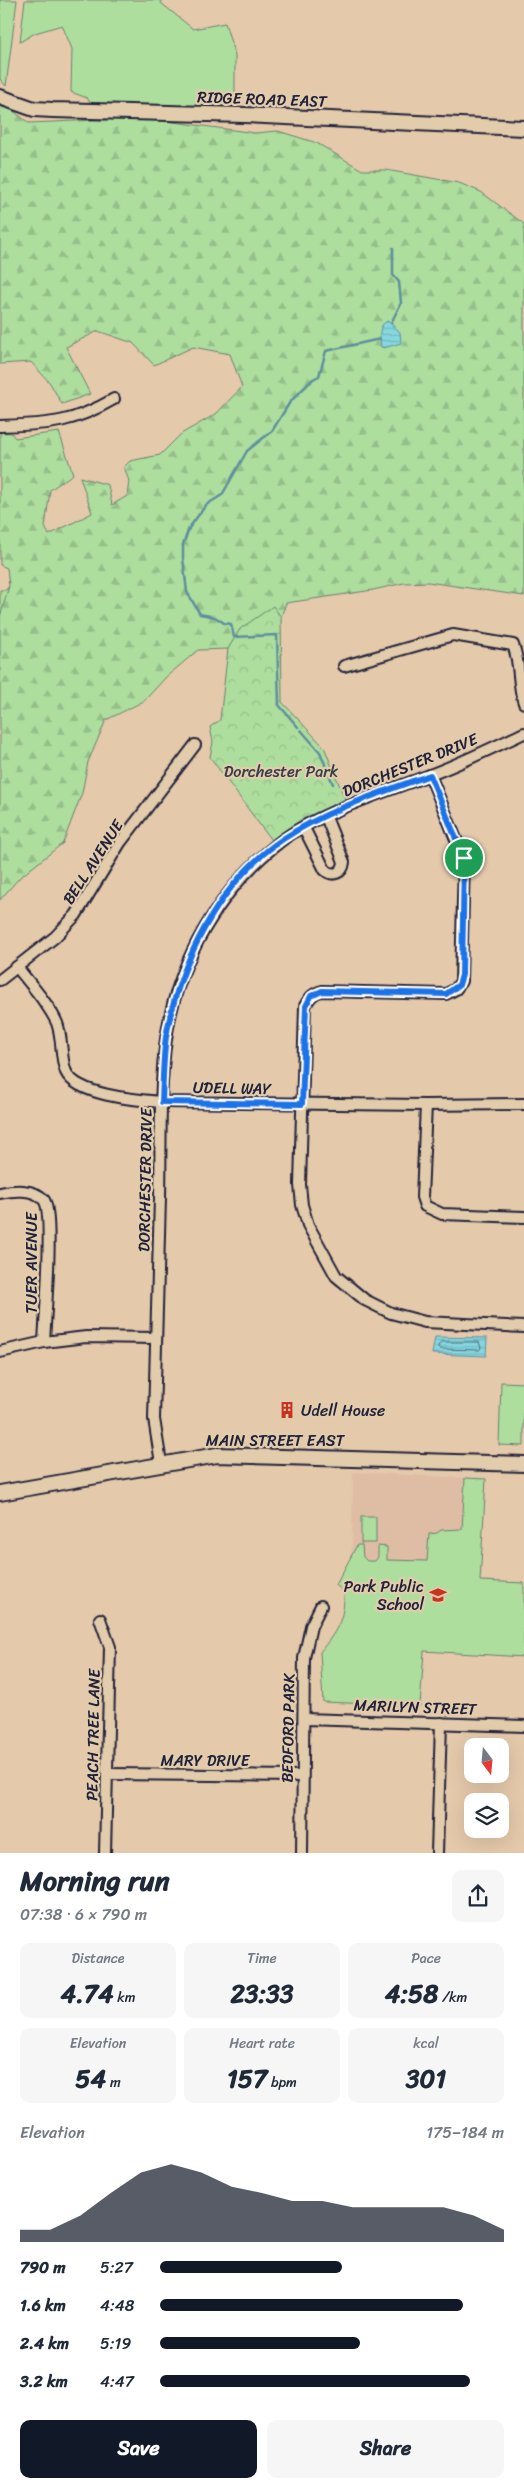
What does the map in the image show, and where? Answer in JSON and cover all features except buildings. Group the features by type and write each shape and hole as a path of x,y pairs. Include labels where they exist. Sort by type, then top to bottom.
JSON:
{"main road":[{"name":"RIDGE ROAD EAST","path":"0,96 34,109 245,115 524,128"},
{"name":"MAIN STREET EAST","path":"0,1493 161,1463 217,1455 524,1464"}],"street":[{"path":"0,426 51,424 88,414 114,399"},
{"path":"344,666 453,635 513,644 518,657 520,692 524,704"},
{"name":"DORCHESTER DRIVE","path":"161,1463 154,1420 162,1102 168,1030 178,988 204,929 231,889 250,868 283,840 326,816 430,775 524,733"},
{"name":"BELL AVENUE","path":"0,980 55,937 76,915 120,843 195,745"},
{"path":"430,775 464,858 461,981 456,989 446,994 322,991 311,996 306,1006 302,1104 302,1205 308,1225 336,1276 365,1300 392,1313 425,1322 524,1327"},
{"path":"304,828 325,870 329,873 337,873 342,870 344,862 326,816"},
{"name":"UDELL WAY","path":"17,967 56,1021 66,1072 72,1080 118,1098 162,1102 426,1106 524,1104"},
{"path":"426,1106 422,1196 424,1206 442,1214 524,1217"},
{"name":"TUER AVENUE","path":"0,1193 22,1191 37,1194 47,1206 48,1251 44,1342"},
{"path":"0,1352 44,1342 86,1337 156,1338"},
{"name":"BEDFORD PARK","path":"302,1853 304,1658 311,1626 321,1606"},
{"name":"PEACH TREE LANE","path":"100,1619 110,1647 105,1853"},
{"name":"MARILYN STREET","path":"304,1719 524,1726"},
{"path":"437,1853 441,1723"},
{"name":"MARY DRIVE","path":"107,1774 302,1776"}],"shaded area":[{"name":"Park Public School","path":"353,1472 486,1479 480,1580 524,1583 524,1657 423,1651 420,1706 323,1702 320,1652 351,1607"}],"green space":[{"path":"0,0 17,0 6,86 0,79"},
{"path":"25,0 161,0 161,3 193,29 225,23 235,56 235,106 93,106 87,98 71,92 72,49 62,25 35,33 20,42"},
{"path":"0,101 29,123 144,118 255,133 278,131 317,143 362,170 386,170 459,183 481,192 524,224 524,596 428,582 404,583 373,590 286,603 281,617 234,646 228,649 198,650 166,677 144,701 106,720 88,762 82,793 63,843 19,878 0,900 0,617 9,586 7,568 0,565 0,430 9,430 15,438 59,432 73,474 50,490 45,527 49,535 92,513 80,477 108,485 112,505 127,496 129,481 124,467 130,461 160,455 181,434 216,414 242,387 230,354 193,347 154,365 133,343 98,331 66,347 90,394 62,404 50,383 31,362 0,364"},
{"path":"9,586 0,617 0,590 6,590"},
{"name":"Dorchester Park","path":"273,606 281,617 282,702 324,747 345,799 302,819 271,840 210,757 213,742 210,727 220,720 228,649 240,629"},
{"path":"501,1382 524,1383 524,1446 499,1445"},
{"name":"Park Public School","path":"465,1478 486,1479 480,1581 524,1583 524,1657 424,1651 420,1706 323,1702 320,1652 331,1638 341,1618 344,1592 336,1585 357,1545 362,1545 363,1557 367,1561 375,1561 378,1557 378,1546 387,1547 387,1560 427,1561 429,1534 437,1533 441,1530 462,1529"},
{"path":"361,1517 376,1517 376,1543 361,1543"}],"water":[{"path":"388,321 400,332 401,343 384,348 381,347 380,332 382,325"},
{"path":"435,1337 487,1338 486,1356 432,1354"}],"waterway":[{"path":"391,323 401,303 399,282 393,275 393,248"},
{"path":"298,727 279,705 277,635 234,637 231,624 224,623 215,617 200,614 187,592 183,545 189,528 206,505 222,495 247,451 272,431 290,402 313,379 319,376 326,351 380,339"},
{"path":"301,730 320,752 333,784"}],"place":[{"name":"Udell House","path":"287,1410"},
{"name":"Park Public School","path":"438,1595"}],"route":[{"path":"430,775 464,858 462,975 456,989 446,994 316,992 311,996 306,1006 302,1104 162,1102 166,1038 178,988 190,958 204,929 231,889 250,868 283,840 326,816 430,775"}]}
